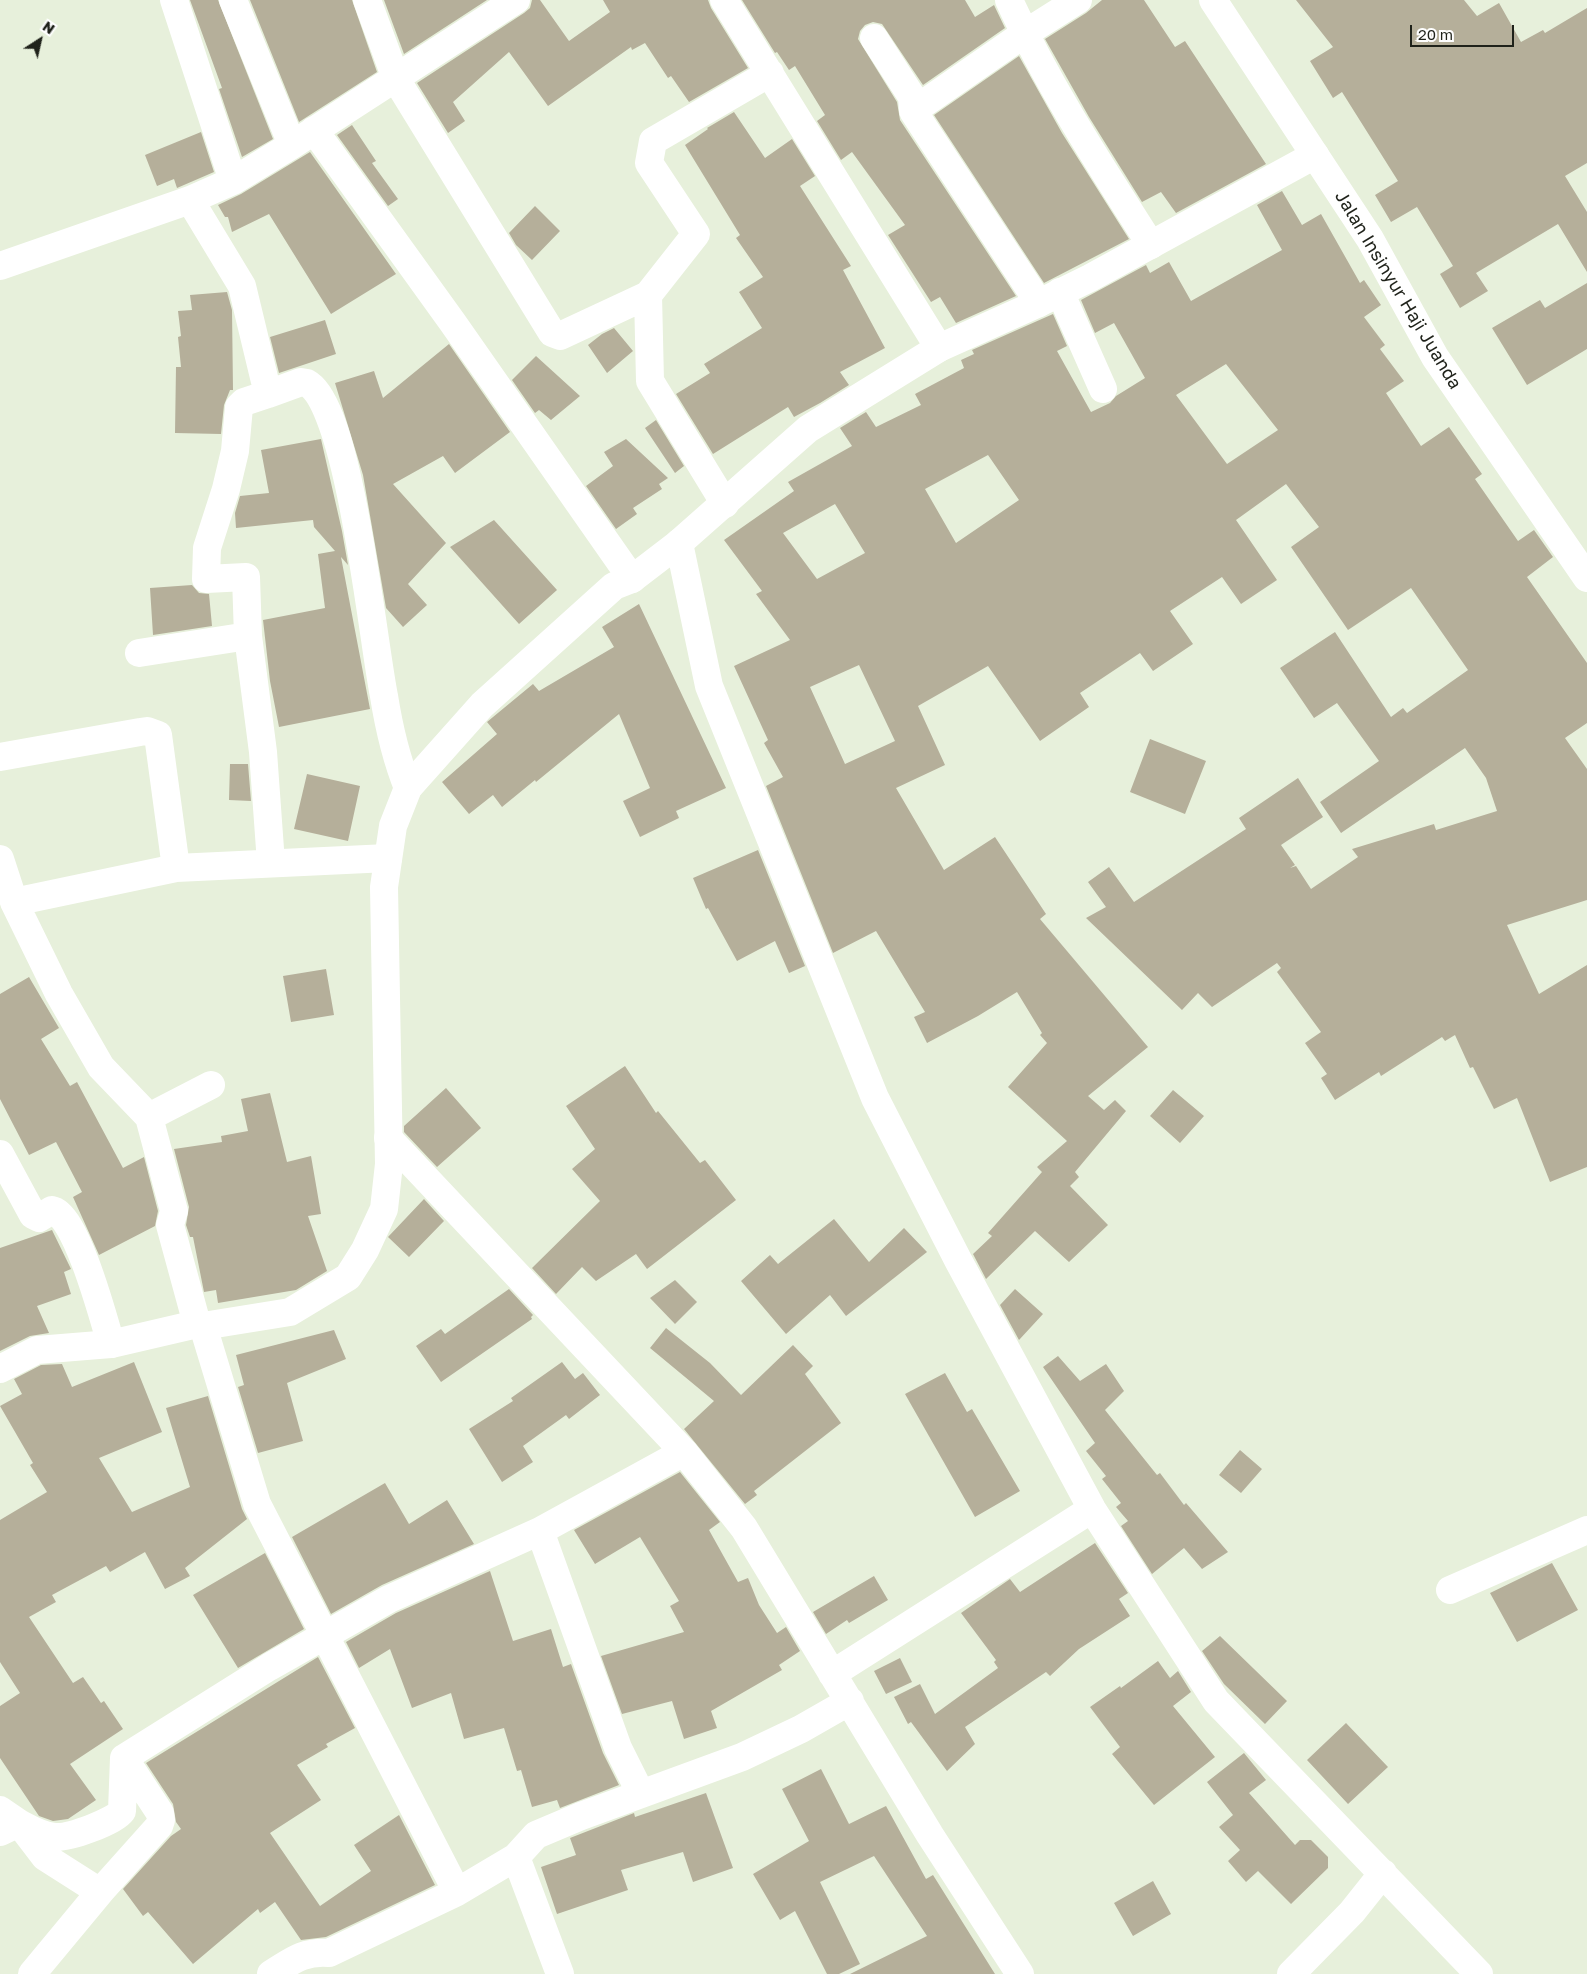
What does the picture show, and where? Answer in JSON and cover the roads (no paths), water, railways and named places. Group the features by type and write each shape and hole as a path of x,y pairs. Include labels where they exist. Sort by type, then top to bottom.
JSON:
{"street":[{"path":"174,0 233,181"},
{"path":"233,0 303,138 453,323 632,579"},
{"path":"367,0 396,79 552,333 560,336 648,295 696,234 650,163 652,141 770,73"},
{"path":"0,266 190,200 233,181 396,79 516,0"},
{"path":"724,0 939,348"},
{"path":"1009,0 1024,34 1086,143 1151,245"},
{"path":"914,111 1024,34 1078,0"},
{"name":"Jalan Insinyur Haji Juanda","path":"1213,0 1370,239 1435,356 1587,578"},
{"path":"874,38 912,97 914,111 1049,298 1103,389"},
{"path":"0,1369 37,1350 110,1344 200,1325 290,1312 348,1277 365,1250 384,1209 389,1164 384,887 393,826 408,788 482,705 614,586 632,579 679,543 725,504 761,468 808,429 939,348 1049,298 1151,245 1315,154"},
{"path":"190,200 242,286 268,394"},
{"path":"648,295 650,381 655,393 725,504"},
{"path":"271,863 263,752 248,636 246,577 206,579 207,548 226,490 235,450 239,407 244,402 301,382 307,383 317,392 333,427 355,508 383,695 395,755 408,788"},
{"path":"679,543 709,686 875,1098 958,1260 1092,1509 1216,1700 1479,1974"},
{"path":"139,653 248,636"},
{"path":"0,757 140,732 148,731 158,735 176,868"},
{"path":"14,902 176,868 388,858"},
{"path":"0,859 14,902 59,994 101,1068 149,1117 174,1211 170,1225 257,1504 457,1892"},
{"path":"149,1117 212,1085"},
{"path":"388,1138 684,1452 744,1528 1013,1971"},
{"path":"0,1154 32,1215 39,1218 52,1210 62,1214 89,1270 110,1344"},
{"path":"124,1758 269,1667 389,1599 540,1531 684,1452"},
{"path":"832,1674 1092,1509"},
{"path":"1450,1590 1587,1530"},
{"path":"540,1531 618,1748 641,1794"},
{"path":"271,1974 299,1957 312,1952 329,1953 457,1892 516,1857 536,1835 742,1757 801,1729 850,1701"},
{"path":"6,1822 57,1838 110,1822 122,1811 124,1758"},
{"path":"32,1974 100,1892 159,1826 162,1820 160,1813 124,1758"},
{"path":"6,1822 44,1858 100,1892"},
{"path":"516,1857 560,1974"},
{"path":"1292,1974 1352,1912 1384,1873"}]}
